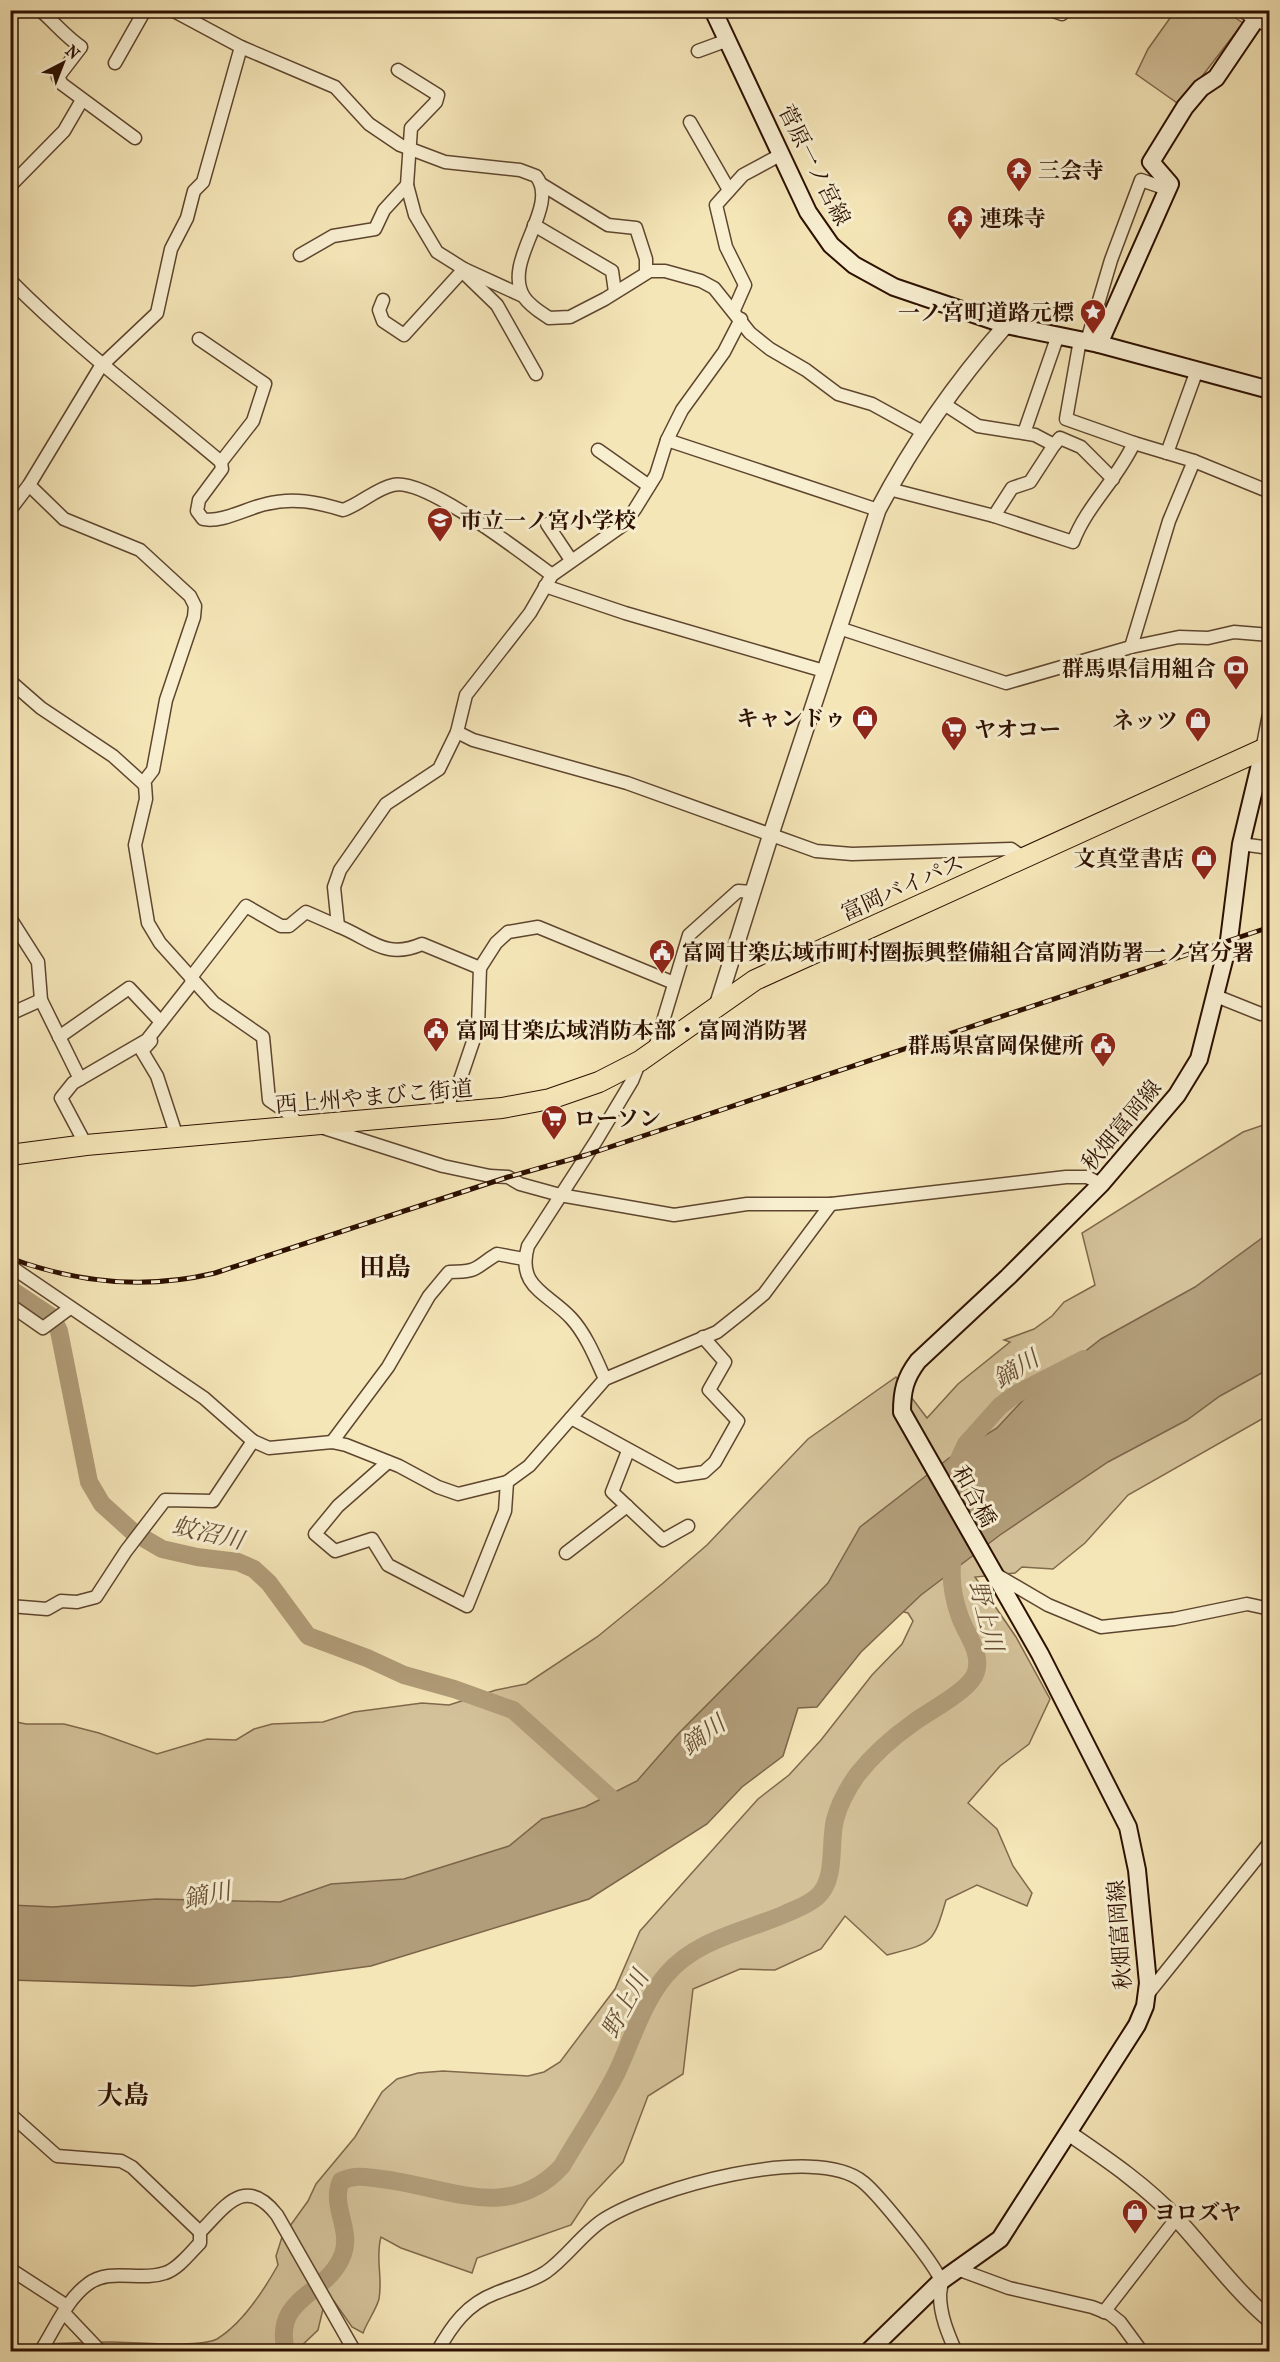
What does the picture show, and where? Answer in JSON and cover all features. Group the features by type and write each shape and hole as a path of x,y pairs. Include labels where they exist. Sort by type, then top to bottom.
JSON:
{"highway":[{"name":"富岡バイパス","path":"717,1006 755,980 1024,858 1265,754"},
{"name":"富岡バイパス","path":"717,1006 761,991 1265,754"},
{"name":"西上州やまびこ街道","path":"10,1155 86,1145 502,1108 550,1099 599,1082 647,1056 717,1006"}],"main road":[{"name":"菅原一ノ宮線","path":"713,10 808,212 831,245 854,266 894,287 1006,325 1089,342 1269,390"},
{"path":"1089,342 1170,184 1165,175 1151,162 1185,107 1201,88 1216,78 1263,23"},
{"name":"秋畑富岡線","path":"927,1456 902,1412 902,1392 908,1375 918,1361 1008,1277 1101,1184 1177,1095 1198,1059 1229,940 1241,844 1265,754"},
{"name":"和合橋","path":"927,1456 984,1559"},
{"name":"秋畑富岡線","path":"868,2352 941,2281 960,2270 999,2239 1070,2134 1137,2025 1148,1983 1137,1870 1128,1827 1040,1653 984,1559"}],"street":[{"path":"40,10 57,25 61,32 81,47 58,77 62,84 135,138"},
{"path":"115,63 145,10"},
{"path":"172,10 241,47 335,87 369,124 408,148 445,162 520,170 536,176 541,184 608,225 636,228 646,259 646,272"},
{"path":"1051,10 1062,14 1063,10"},
{"path":"1240,10 1263,23"},
{"path":"698,51 728,40"},
{"path":"10,510 29,485 101,366 157,313 171,249 187,218 194,191 202,182 241,47"},
{"path":"398,70 438,95 411,128 407,185 415,215 437,252 463,270 523,296 549,318 560,319 570,317 646,272 665,271 701,281 714,288 750,333 770,349 806,370 838,394 872,404 923,432"},
{"path":"10,186 64,131 82,100"},
{"path":"690,122 729,190"},
{"path":"338,926 334,887 340,870 386,804 439,769 457,732 466,695 530,612 552,574 622,525 649,486 667,440 682,410 724,352 745,285 726,247 716,205 743,175 782,154"},
{"path":"994,516 1012,488 1030,482 1057,442 1089,342 1111,260 1141,180 1167,189"},
{"path":"523,296 519,275 540,206 541,184"},
{"path":"300,255 333,236 375,229 384,210 407,185"},
{"path":"534,225 612,271 615,292"},
{"path":"383,300 379,310 383,321 404,335 463,270"},
{"path":"463,270 497,305"},
{"path":"10,280 101,366 134,388 221,462 222,469 197,504 198,514 206,520 267,503 290,501 313,501 343,510 392,485 408,483 451,504 552,574"},
{"path":"489,282 497,305 536,374"},
{"path":"717,1006 824,671 879,510 923,432 976,359 1006,325"},
{"path":"1024,433 1058,336"},
{"path":"198,339 265,384 253,421 221,462"},
{"path":"1167,453 1197,370"},
{"path":"944,404 978,426 1024,433 1081,447 1113,479"},
{"path":"1066,419 1194,461 1269,492"},
{"path":"667,440 879,510"},
{"path":"890,489 994,516 1073,542 1081,520 1122,468 1134,443"},
{"path":"598,450 649,486"},
{"path":"1131,647 1169,521 1194,461"},
{"path":"29,485 64,519 140,550 190,596 195,606 194,617 166,700 153,770 143,783"},
{"path":"547,524 572,560"},
{"path":"545,586 625,613 824,671"},
{"path":"839,628 1006,683 1131,647 1179,637 1208,638 1234,632 1269,635"},
{"path":"10,681 41,708 113,756 143,783 146,799 135,846 148,923 160,943 214,1003 263,1037 269,1100 308,1126 442,1166 490,1176 508,1177 520,1184 560,1195 674,1215 747,1204 831,1204 1066,1177 1087,1177 1101,1184"},
{"path":"1265,754 1269,717"},
{"path":"457,732 473,740 627,783 816,851 843,853 1011,849 1024,858"},
{"path":"1241,844 1269,848"},
{"path":"605,1379 572,1319 530,1282 524,1259 528,1245 602,1131 647,1056 689,934 738,891 753,892"},
{"path":"86,1145 61,1098 73,1083 149,1037 191,984 192,976 246,906 281,926 289,926 306,912 388,950 406,951 422,944 480,968"},
{"path":"10,918 38,962 41,1000 80,1079"},
{"path":"449,1113 451,1088 460,1080 478,1028 480,968 496,943 508,932 538,927 674,983"},
{"path":"59,1037 129,988 161,1022"},
{"path":"1216,996 1262,1014 1269,1013"},
{"path":"10,1014 41,1000"},
{"path":"149,1037 151,1042 142,1052 157,1076 177,1137"},
{"path":"10,1266 67,1311 204,1398 253,1441 270,1448 332,1442 388,1462 438,1487 458,1494 507,1482 530,1466 605,1379 717,1332 764,1294 831,1204"},
{"path":"332,1442 388,1367 429,1296 449,1272 468,1272 480,1269 497,1254 524,1259"},
{"path":"10,1305 43,1328 67,1311"},
{"path":"571,1418 677,1476 704,1472 715,1462 738,1420 709,1390 725,1362 703,1337"},
{"path":"10,1606 47,1609 61,1601 77,1602 96,1597 126,1551 165,1500 213,1501 253,1441"},
{"path":"628,1451 612,1492 663,1540 688,1526"},
{"path":"388,1462 338,1506 315,1534 335,1551 372,1539 388,1565 467,1606 505,1511 507,1482"},
{"path":"566,1553 627,1506"},
{"path":"994,1573 1048,1605 1101,1627 1174,1619 1247,1604 1269,1609"},
{"path":"1146,1996 1269,1842"},
{"path":"10,2114 57,2156 121,2161 132,2167 200,2232"},
{"path":"1070,2134 1133,2178 1176,2219 1241,2293 1269,2320"},
{"path":"437,2352 461,2314 494,2294 529,2282 548,2271 604,2220 651,2197 719,2178 786,2166 818,2166 851,2175 863,2182 929,2261 941,2281 940,2296 946,2329 956,2352"},
{"path":"40,2352 65,2310 88,2283 101,2277 157,2275 172,2270 200,2243 200,2232 234,2198 243,2195 265,2203 286,2230 331,2305 355,2352"},
{"path":"1104,2312 1176,2219"},
{"path":"10,2268 65,2310 101,2352"},
{"path":"960,2270 1009,2288 1104,2312 1120,2322 1142,2352"}],"shaded area":[{"path":"1175,11 1225,11 1243,23 1180,105 1136,74 1148,49"},
{"path":"1269,1123 1269,1415 1128,1495 1085,1543 1053,1569 1022,1567 1015,1573 975,1577 1016,1637 1050,1699 1029,1744 1000,1766 968,1803 997,1829 1013,1866 1032,1893 1027,1906 977,1885 946,1900 938,1926 928,1940 913,1948 887,1955 845,1916 821,1949 775,1970 740,1969 693,1989 683,2074 648,2096 623,2162 588,2199 571,2225 477,2258 472,2273 401,2248 381,2237 379,2299 363,2333 352,2327 334,2301 323,2309 318,2330 296,2351 11,2351 11,2346 61,2343 208,2342 227,2332 244,2315 266,2285 278,2265 276,2256 282,2237 308,2201 316,2184 355,2137 382,2092 397,2079 418,2073 443,2071 528,2076 544,2072 560,2062 615,1989 640,1931 758,1799 789,1775 821,1740 872,1675 902,1644 913,1621 908,1613 900,1611 537,1852 11,1966 11,1721 26,1724 64,1724 99,1733 157,1754 207,1739 236,1740 254,1729 272,1724 323,1722 354,1712 422,1703 449,1705 496,1690 526,1684 597,1637 662,1584 707,1545 808,1439 896,1377 927,1418 958,1384 1010,1342 1004,1340 1034,1329 1052,1316 1064,1302 1095,1285 1082,1233 1243,1132"}],"water":[{"path":"1269,1233 1269,1369 1220,1396 1187,1420 1108,1462 1000,1535 921,1595 861,1652 817,1707 798,1708 783,1756 742,1787 707,1824 589,1899 371,1966 290,1977 193,1986 11,1980 11,1905 53,1907 156,1899 280,1902 331,1884 404,1879 509,1846 542,1819 585,1807 637,1781 678,1734 828,1583 860,1527 949,1458 997,1428 1023,1400 1101,1339 1195,1287"}],"waterway":[{"name":"蚊沼川","path":"10,1289 52,1317 59,1331 89,1482 102,1504 133,1532 162,1549 197,1557 238,1562 254,1569 269,1583 308,1636 367,1658 404,1675 454,1689 513,1710 612,1799 622,1813"},
{"name":"鏑川","path":"954,1470 966,1444 1000,1406 1016,1394 1084,1359"},
{"name":"野上川","path":"286,2352 284,2333 287,2319 294,2307 336,2268 343,2254 345,2235 338,2199 341,2181 351,2177 365,2177 476,2197 499,2197 520,2193 542,2183 562,2166 597,2108 617,2072 644,2009 666,1975 678,1963 706,1945 802,1907 823,1890 830,1871 833,1829 837,1814 844,1796 857,1775 898,1734 949,1700 973,1679 976,1672 975,1650 960,1617 953,1592 954,1550"}],"railway":[{"path":"10,1258 60,1273 111,1281 163,1281 215,1273 508,1177 586,1155 1270,927"}],"place":[{"name":"三会寺","path":"1019,193"},
{"name":"連珠寺","path":"960,241"},
{"name":"一ノ宮町道路元標","path":"1093,335"},
{"name":"市立一ノ宮小学校","path":"440,543"},
{"name":"群馬県信用組合","path":"1236,691"},
{"name":"キャンドゥ","path":"865,741"},
{"name":"ネッツ","path":"1198,743"},
{"name":"ヤオコー","path":"954,752"},
{"name":"文真堂書店","path":"1204,881"},
{"name":"富岡甘楽広域市町村圏振興整備組合富岡消防署一ノ宮分署","path":"662,975"},
{"name":"富岡甘楽広域消防本部・富岡消防署","path":"436,1053"},
{"name":"群馬県富岡保健所","path":"1103,1068"},
{"name":"ローソン","path":"554,1141"},
{"name":"ヨロズヤ","path":"1135,2235"}],"district":[{"name":"田島","path":"385,1267"},
{"name":"大島","path":"123,2095"}]}
